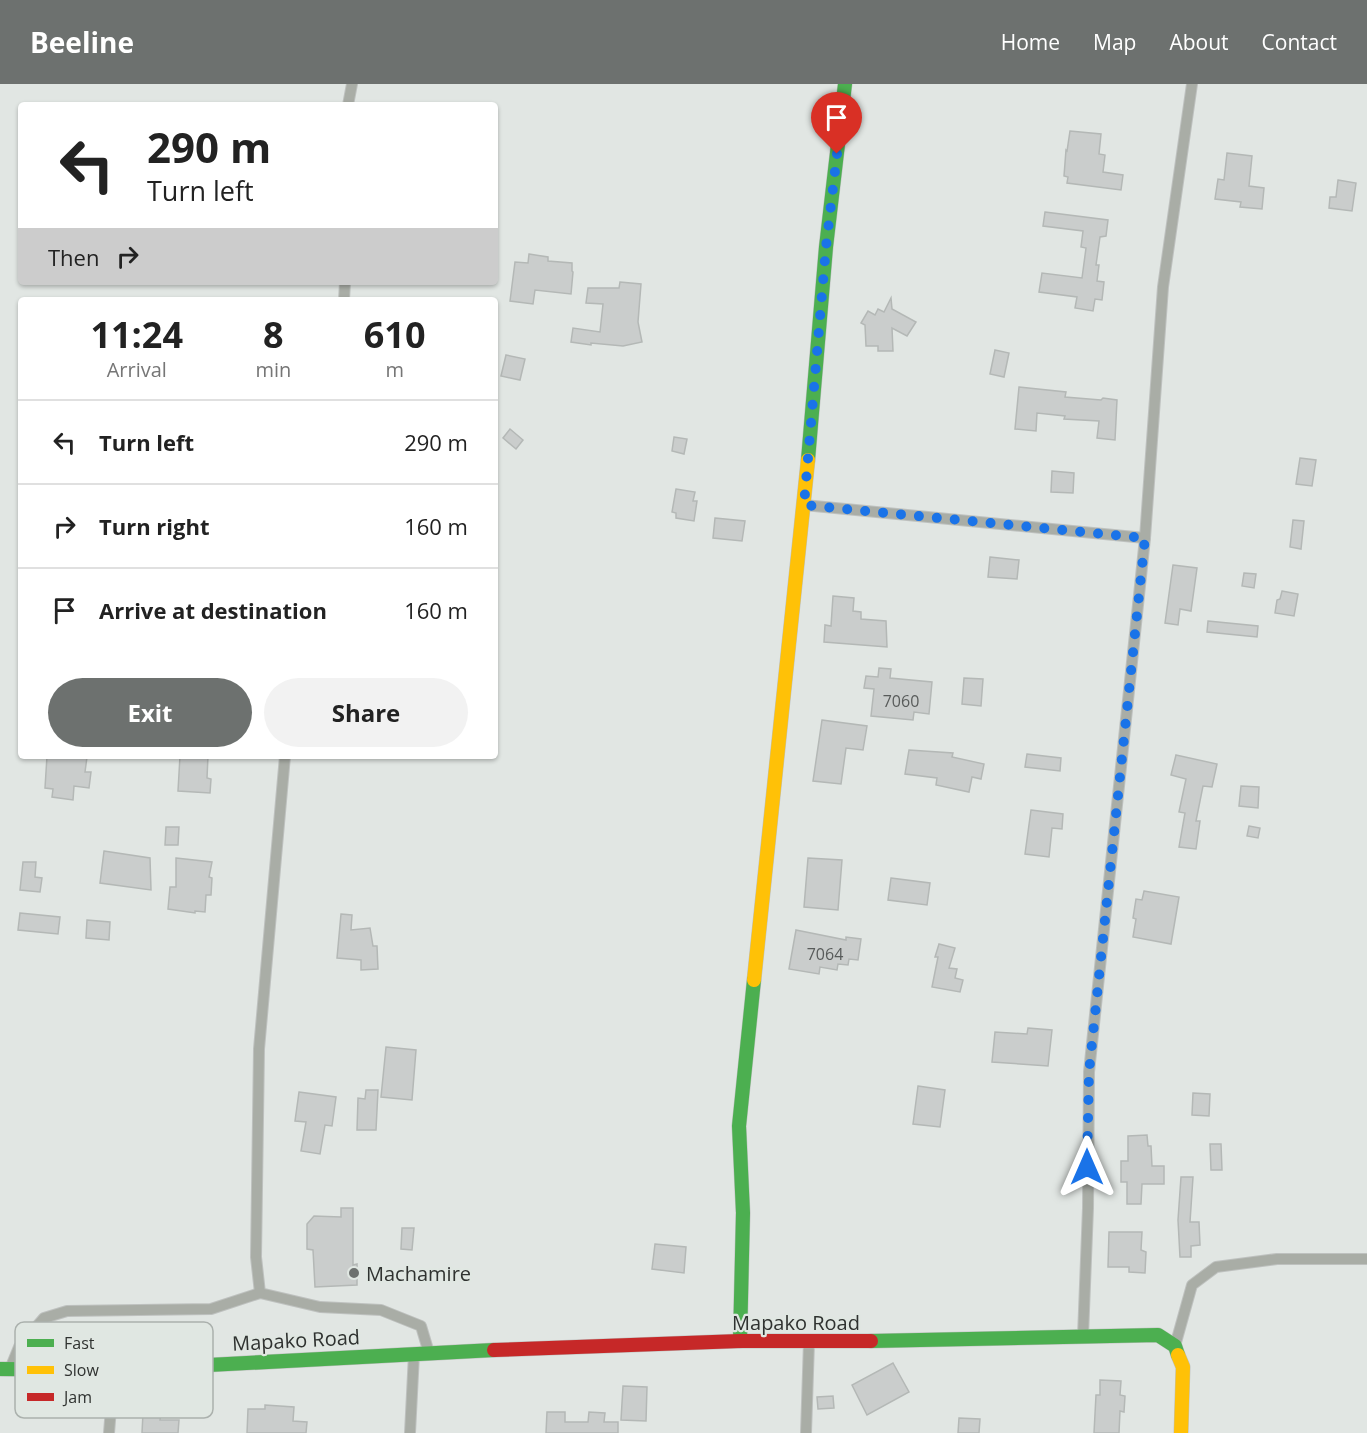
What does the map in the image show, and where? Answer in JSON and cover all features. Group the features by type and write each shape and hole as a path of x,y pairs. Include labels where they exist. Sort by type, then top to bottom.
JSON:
{"street":[{"path":"349,102 352,84"},
{"path":"740,1341 743,1213 739,1126 804,505 826,247 845,84"},
{"path":"1083,1336 1088,1208 1089,1072 1145,538 1163,287 1192,84"},
{"path":"804,505 1145,538"},
{"path":"260,1293 256,1257 259,1049 285,759"},
{"path":"1181,1433 1183,1367 1175,1346 1192,1285 1216,1267 1277,1259 1367,1259"},
{"path":"41,1322 44,1318 67,1311 212,1309 260,1293 320,1307 381,1310 421,1326 429,1353"},
{"name":"Mapako Road","path":"213,1365 429,1353 740,1341 809,1342 1158,1335 1175,1346"},
{"path":"806,1433 809,1342"},
{"path":"5,1369 15,1353"},
{"path":"410,1433 414,1354"},
{"path":"109,1433 110,1418"}],"building":[{"path":"1070,131 1101,134 1099,154 1105,155 1103,172 1123,175 1121,190 1067,183 1068,177 1064,176"},
{"path":"1227,153 1252,156 1249,186 1264,188 1262,209 1240,207 1241,202 1215,199 1218,179 1224,180"},
{"path":"1338,180 1356,183 1352,211 1329,208 1330,197 1336,197"},
{"path":"1045,212 1108,220 1106,236 1100,237 1096,265 1099,265 1097,281 1104,282 1102,300 1095,299 1093,311 1075,308 1077,297 1039,292 1042,273 1082,278 1086,248 1081,247 1083,231 1043,226"},
{"path":"529,254 548,257 548,261 572,263 571,294 535,290 533,304 510,301 515,262 528,263"},
{"path":"620,282 641,284 638,322 642,342 623,346 571,342 573,328 600,332 603,304 586,303 588,288 619,288"},
{"path":"891,298 892,309 916,322 907,336 892,328 893,351 878,351 878,346 866,346 865,325 861,323 868,311 875,315 878,309 884,312"},
{"path":"995,350 1009,353 1004,377 990,374"},
{"path":"506,355 525,359 520,380 501,376"},
{"path":"1019,387 1066,392 1065,397 1117,400 1115,440 1097,438 1099,421 1064,419 1065,416 1037,413 1036,431 1015,429"},
{"path":"510,429 523,440 516,449 503,438"},
{"path":"674,437 687,439 684,454 672,451"},
{"path":"1300,458 1316,460 1312,486 1296,484"},
{"path":"1052,471 1074,473 1073,493 1051,492"},
{"path":"676,489 695,492 693,501 697,501 694,521 676,518 676,513 672,512"},
{"path":"715,518 745,521 742,541 713,538"},
{"path":"1293,520 1304,521 1301,549 1290,547"},
{"path":"990,557 1019,560 1017,579 988,577"},
{"path":"1173,565 1197,568 1191,611 1180,609 1178,625 1165,623"},
{"path":"1244,573 1256,574 1254,588 1242,586"},
{"path":"1282,591 1298,594 1294,616 1275,613 1277,600 1280,599"},
{"path":"833,596 854,598 853,611 861,612 861,619 886,621 887,647 824,642 825,625 831,626"},
{"path":"1208,621 1258,626 1257,637 1207,632"},
{"path":"879,668 891,669 890,678 932,682 929,714 914,712 913,720 871,716 874,689 864,688 866,676 878,677"},
{"path":"964,678 983,679 981,706 962,704"},
{"path":"822,720 867,726 863,750 846,748 841,784 813,781"},
{"path":"909,750 953,753 952,757 984,764 981,779 972,777 969,792 936,785 937,778 905,774"},
{"path":"1027,754 1061,758 1060,771 1025,767"},
{"path":"1176,755 1217,764 1212,787 1203,786 1196,821 1200,821 1196,849 1179,847 1185,813 1179,812 1186,779 1171,775"},
{"path":"47,759 87,759 85,772 91,772 89,788 74,786 73,800 52,797 53,789 45,788"},
{"path":"180,759 208,759 207,778 211,779 210,793 178,791"},
{"path":"1241,786 1259,787 1258,808 1239,806"},
{"path":"1031,810 1063,814 1062,829 1052,828 1049,857 1025,854"},
{"path":"1249,826 1260,828 1258,838 1247,836"},
{"path":"166,827 179,827 178,845 165,845"},
{"path":"104,851 150,858 151,890 100,883"},
{"path":"176,858 212,862 209,877 212,878 211,895 206,895 205,912 195,911 195,913 168,909 170,887 176,887"},
{"path":"808,858 842,860 838,910 804,907"},
{"path":"23,862 36,862 35,877 42,878 40,892 20,890"},
{"path":"891,878 930,883 927,905 888,900"},
{"path":"1144,891 1179,897 1171,944 1133,937 1136,899 1142,900"},
{"path":"20,913 60,917 58,934 18,930"},
{"path":"341,914 352,915 351,930 370,928 373,946 377,946 378,969 361,970 361,960 337,958"},
{"path":"87,920 110,922 109,940 86,938"},
{"path":"796,930 846,940 846,937 861,939 858,960 849,959 848,965 838,964 837,970 820,967 819,974 789,969"},
{"path":"939,944 955,948 949,968 957,969 955,978 963,980 960,992 932,987 938,957 935,957"},
{"path":"1028,1028 1052,1030 1048,1066 992,1062 995,1032 1027,1034"},
{"path":"386,1047 416,1050 412,1100 381,1097"},
{"path":"918,1086 945,1090 940,1127 913,1124"},
{"path":"366,1090 378,1090 376,1130 357,1130 358,1098 365,1099"},
{"path":"299,1092 336,1097 332,1126 325,1125 320,1154 301,1151 306,1122 295,1121"},
{"path":"1193,1093 1210,1094 1209,1116 1192,1115"},
{"path":"1147,1135 1148,1146 1151,1146 1152,1166 1164,1166 1164,1184 1142,1184 1141,1204 1127,1204 1127,1182 1121,1182 1121,1161 1128,1161 1128,1136"},
{"path":"1210,1144 1221,1144 1222,1170 1211,1170"},
{"path":"1181,1177 1193,1177 1190,1222 1199,1222 1200,1245 1191,1246 1191,1257 1180,1257 1178,1220"},
{"path":"341,1208 353,1208 353,1265 357,1264 357,1285 315,1287 313,1250 307,1249 307,1224 314,1216 341,1217"},
{"path":"402,1228 414,1228 412,1250 401,1249"},
{"path":"1109,1232 1142,1232 1141,1250 1146,1252 1145,1273 1129,1272 1129,1267 1108,1267"},
{"path":"655,1244 686,1247 684,1273 652,1269"},
{"path":"893,1363 909,1392 867,1415 852,1385"},
{"path":"1100,1380 1121,1381 1120,1395 1125,1396 1124,1412 1120,1411 1119,1433 1094,1433 1096,1395 1100,1395"},
{"path":"623,1386 647,1387 646,1421 621,1420"},
{"path":"833,1396 834,1408 818,1409 817,1397"},
{"path":"265,1405 294,1407 293,1421 307,1422 306,1433 247,1433 248,1409 265,1409"},
{"path":"547,1412 565,1412 565,1422 588,1422 589,1412 605,1413 604,1422 618,1422 618,1433 546,1433"},
{"path":"143,1418 179,1420 178,1433 142,1433"},
{"path":"959,1418 980,1419 979,1433 958,1433"}],"traffic: fast":[{"path":"808,460 826,247 845,84"},
{"path":"740,1341 743,1213 739,1126 754,980"},
{"path":"871,1341 1158,1335 1175,1346 1178,1355"},
{"path":"213,1365 494,1350"},
{"path":"0,1369 15,1369"}],"traffic: slow":[{"path":"754,980 808,460"},
{"path":"1178,1355 1183,1367 1181,1433"}],"traffic: jam":[{"path":"494,1350 740,1341 871,1341"}],"place":[{"name":"Machamire","path":"354,1273"}],"route":[{"path":"837,154 826,247 804,505 1145,538 1089,1072 1087,1167"}]}
